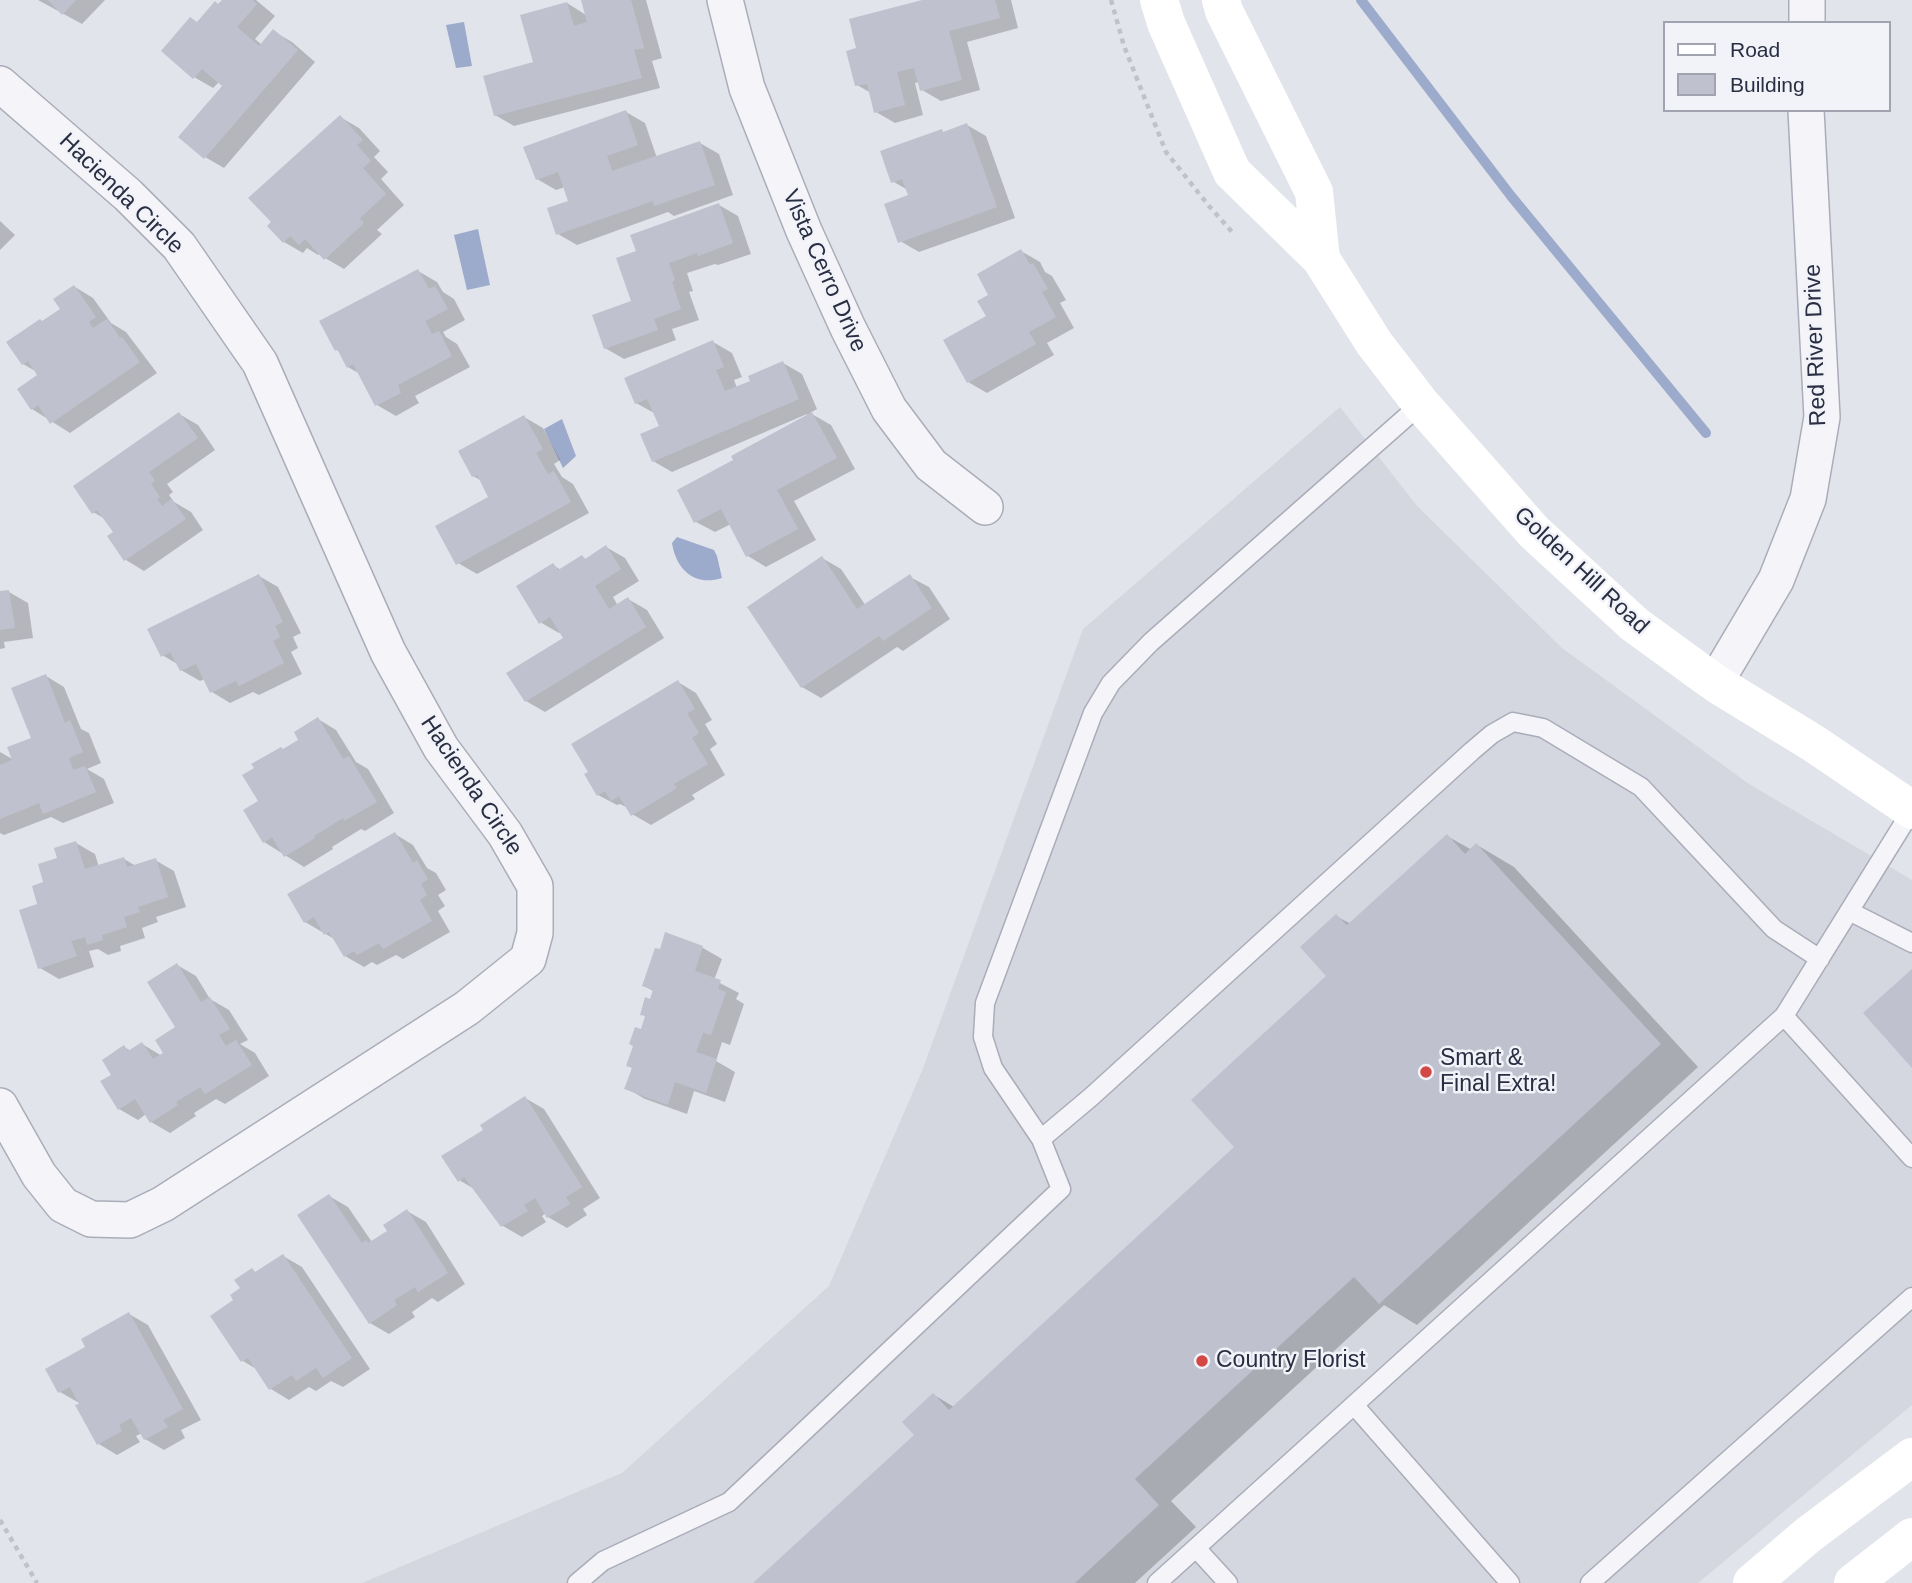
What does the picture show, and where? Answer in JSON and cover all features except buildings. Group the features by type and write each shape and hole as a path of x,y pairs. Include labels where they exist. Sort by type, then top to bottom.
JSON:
{"main road":[{"name":"Golden Hill Road","path":"1159,0 1166,23 1232,172 1321,258 1374,343 1421,404 1534,532 1634,624 1715,682 1813,743 1912,810"},
{"name":"Golden Hill Road","path":"1221,0 1224,11 1314,191 1321,258"},
{"path":"1752,1583 1808,1535 1912,1457"},
{"path":"1853,1583 1912,1537"}],"street":[{"name":"Vista Cerro Drive","path":"725,0 747,88 804,231 853,340 889,408 931,465 985,507"},
{"path":"1807,0 1807,21"},
{"name":"Hacienda Circle","path":"0,84 128,195 179,246 260,363 388,652 441,748 505,834 535,886 535,933 528,960 467,1009 163,1204 130,1220 91,1219 63,1205 39,1175 0,1106"},
{"name":"Red River Drive","path":"1715,682 1776,580 1808,499 1822,417 1806,112"}],"lane":[{"path":"577,1583 603,1561 729,1502 1061,1189 1041,1139 993,1068 984,1037 985,1003 1093,713 1111,683 1150,642 1421,404"},
{"path":"1041,1139 1091,1097 1472,751 1492,734 1513,722 1543,728 1641,787 1774,929 1820,959"},
{"path":"1157,1583 1784,1016 1912,810"},
{"path":"1849,911 1912,943"},
{"path":"1784,1016 1912,1158"},
{"path":"1590,1583 1912,1297"},
{"path":"1354,1405 1510,1583"},
{"path":"1196,1548 1228,1583"}],"path":[{"path":"1111,0 1124,46 1166,152 1232,232"},
{"path":"0,1520 37,1583"}],"shaded area":[{"path":"1340,407 1417,506 1562,648 1749,784 1912,880 1912,1405 1698,1583 362,1583 622,1473 829,1286 922,1071 1083,629"}],"water":[{"path":"464,22 472,66 456,68 446,25"},
{"path":"478,229 490,285 467,290 454,235"},
{"path":"562,419 576,456 563,468 544,429"},
{"path":"677,537 714,550 722,578 703,580 688,574 674,552 672,543"}],"waterway":[{"path":"1361,0 1511,196 1706,433"}],"place":[{"name":"Smart & Final Extra!","path":"1426,1072"},
{"name":"Country Florist","path":"1202,1361"}]}
